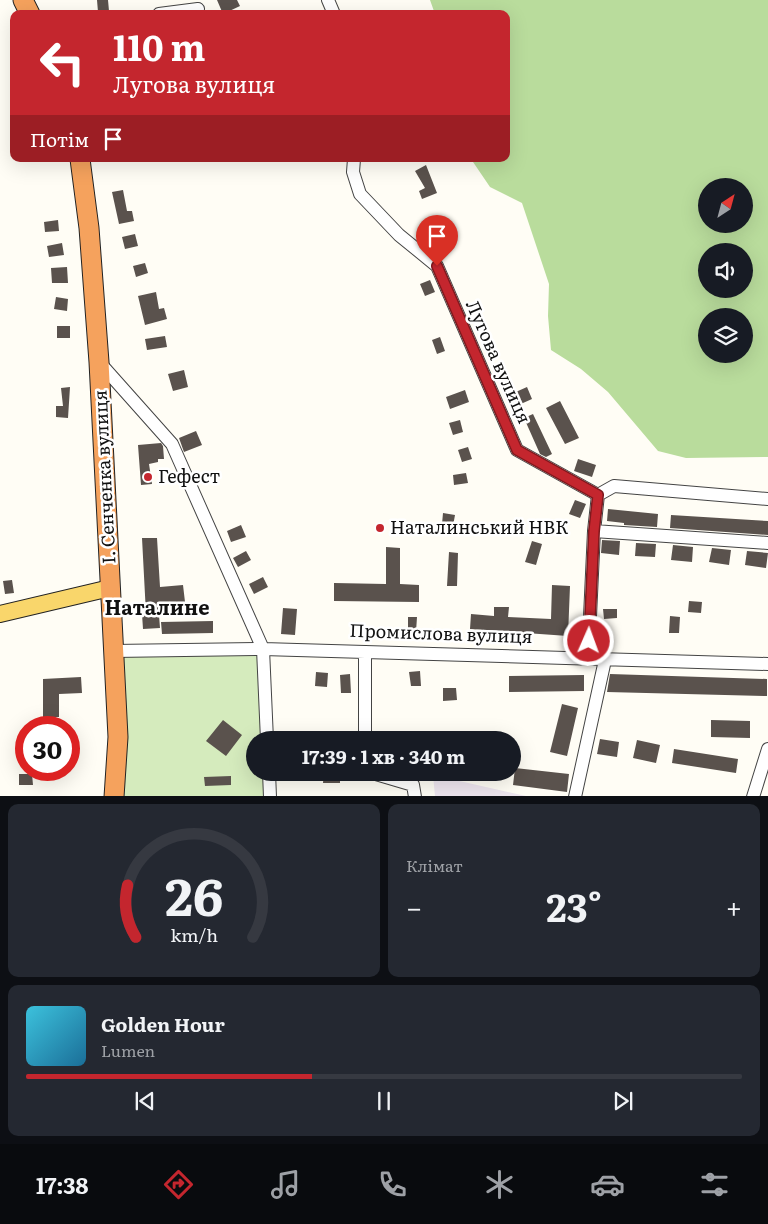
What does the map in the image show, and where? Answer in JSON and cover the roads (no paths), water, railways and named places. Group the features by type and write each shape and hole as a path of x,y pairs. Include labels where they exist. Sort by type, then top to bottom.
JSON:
{"highway":[{"name":"І. Сенченка вулиця","path":"80,162 89,228 99,362 118,737 114,796"}],"main road":[{"path":"0,614 110,588"}],"street":[{"path":"190,10 198,9"},
{"name":"Лугова вулиця","path":"354,162 353,172 360,194 399,235 437,266 517,450 598,495"},
{"path":"99,362 172,444 263,649 267,731"},
{"path":"588,659 594,531 598,495 614,486 768,500"},
{"path":"594,531 768,543"},
{"name":"Промислова вулиця","path":"113,651 263,649 768,664"},
{"path":"365,652 365,731"},
{"path":"575,796 605,660"},
{"path":"753,796 768,749"},
{"path":"269,781 270,796"},
{"path":"399,781 413,785 415,796"}],"place":[{"name":"Гефест","path":"148,477"},
{"name":"Наталинський НВК","path":"380,528"}],"district":[{"name":"Наталине","path":"157,608"}]}
